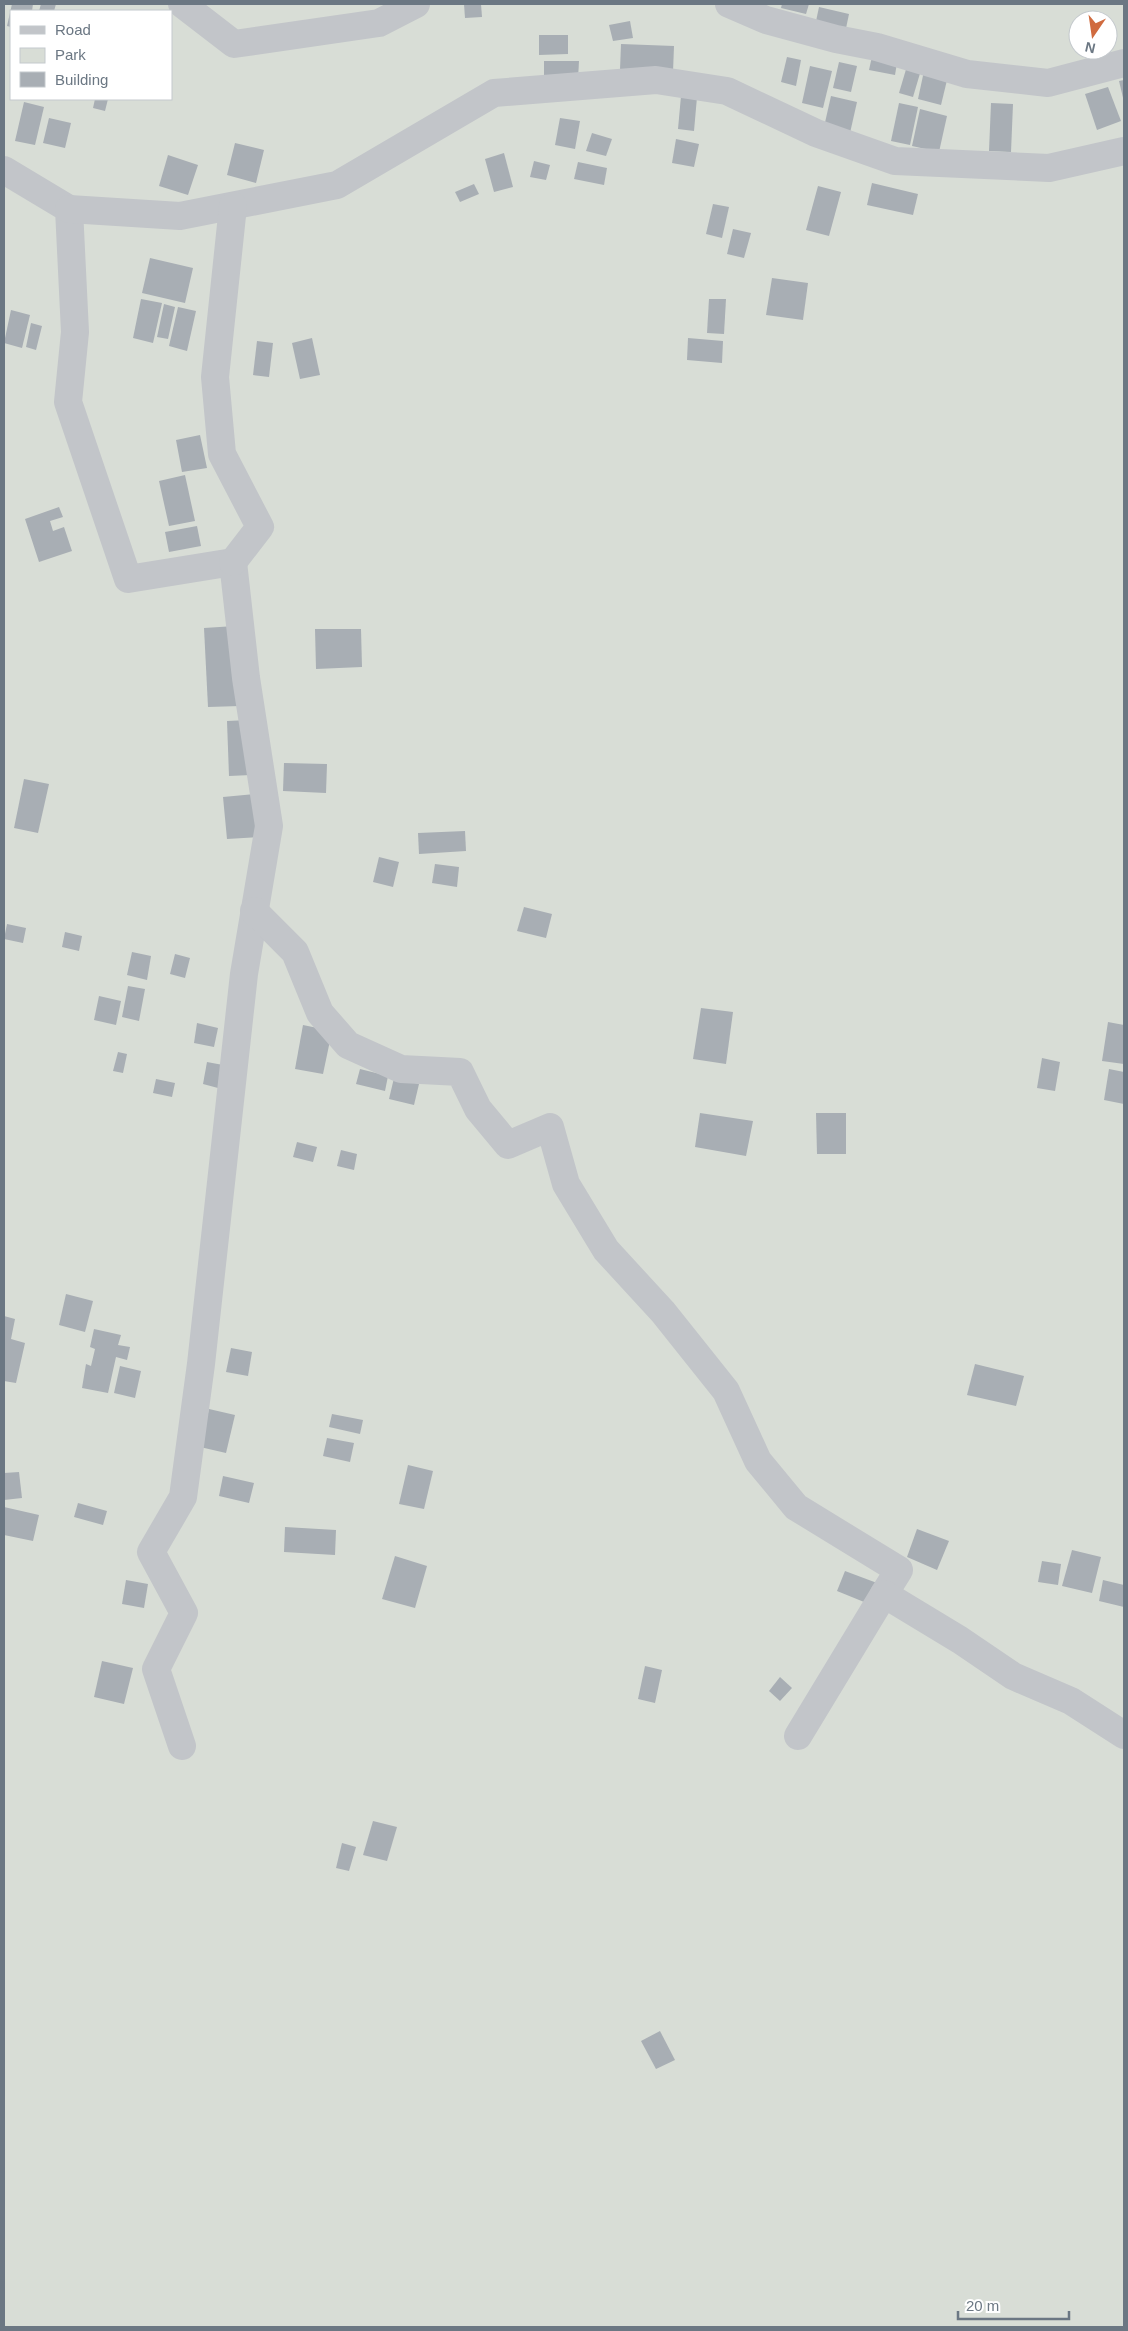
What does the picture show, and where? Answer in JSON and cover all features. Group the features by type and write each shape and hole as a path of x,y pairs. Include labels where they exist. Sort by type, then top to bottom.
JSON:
{"street":[{"path":"182,4 234,44 379,23 416,4"},
{"path":"729,4 766,20 836,39 877,47 968,74 1048,83 1124,63"},
{"path":"4,170 69,209 180,216 336,185 494,93 656,80 727,90 816,133 895,161 1049,168 1124,151"},
{"path":"69,209 75,332 68,402 128,579 232,562 260,527 222,454 215,377 233,206"},
{"path":"182,1746 156,1669 184,1613 152,1552 183,1497 201,1364 244,974 269,826 246,678 232,562"},
{"path":"254,911 295,952 320,1013 348,1045 401,1069 460,1072 478,1109 508,1145 550,1127 566,1184 606,1250 663,1312 726,1391 758,1461 796,1508 898,1570 798,1736"},
{"path":"884,1594 960,1640 1013,1676 1071,1701 1124,1735"}],"green space":[{"path":"4,4 1124,4 1124,2327 4,2327"}],"building":[{"path":"12,4 33,4 32,10 11,10"},
{"path":"41,4 56,4 54,10 39,10"},
{"path":"464,4 481,4 482,17 465,18"},
{"path":"782,4 809,4 806,14 781,8"},
{"path":"819,7 849,14 845,33 815,26"},
{"path":"10,13 10,27 7,26"},
{"path":"630,21 633,38 613,41 609,25"},
{"path":"539,35 568,35 568,54 539,55"},
{"path":"621,44 674,46 673,72 620,70"},
{"path":"873,52 898,57 895,75 869,70"},
{"path":"787,57 801,60 796,86 781,82"},
{"path":"544,61 579,61 578,79 544,79"},
{"path":"839,62 857,66 851,92 833,88"},
{"path":"810,66 832,71 823,108 802,103"},
{"path":"907,66 921,70 913,97 899,93"},
{"path":"924,71 948,76 941,105 918,99"},
{"path":"1124,80 1124,102 1119,81"},
{"path":"1108,87 1121,121 1097,130 1085,94"},
{"path":"681,96 697,97 694,131 678,129"},
{"path":"831,96 857,102 850,133 824,127"},
{"path":"95,100 108,100 105,111 93,108"},
{"path":"24,102 44,107 35,145 15,141"},
{"path":"899,103 918,107 910,145 891,141"},
{"path":"991,103 1013,104 1011,152 989,151"},
{"path":"920,109 947,116 939,152 912,146"},
{"path":"49,118 71,123 65,148 43,143"},
{"path":"560,118 580,121 575,149 555,145"},
{"path":"592,133 612,139 606,156 586,151"},
{"path":"676,139 699,144 694,167 672,163"},
{"path":"235,143 264,150 256,183 227,175"},
{"path":"504,153 513,187 494,192 485,159"},
{"path":"168,155 198,165 188,195 159,186"},
{"path":"534,161 550,165 546,180 530,177"},
{"path":"578,162 607,168 604,185 574,179"},
{"path":"872,183 918,194 913,215 867,205"},
{"path":"474,184 479,194 460,202 455,192"},
{"path":"818,186 841,192 829,236 806,230"},
{"path":"713,204 729,207 722,238 706,234"},
{"path":"733,229 751,233 744,258 727,254"},
{"path":"150,258 193,268 185,303 142,293"},
{"path":"772,278 808,283 803,320 766,315"},
{"path":"141,299 162,303 153,343 133,338"},
{"path":"709,299 726,299 724,334 707,333"},
{"path":"164,304 175,307 168,339 157,337"},
{"path":"178,307 196,311 187,351 169,346"},
{"path":"11,310 30,315 22,348 4,343"},
{"path":"31,323 42,326 36,350 26,347"},
{"path":"312,338 320,375 300,379 292,343"},
{"path":"688,338 723,341 722,363 687,360"},
{"path":"257,341 273,343 269,377 253,375"},
{"path":"200,435 207,468 182,472 176,440"},
{"path":"185,475 195,521 169,526 159,481"},
{"path":"59,507 63,517 50,521 53,531 64,527 72,551 39,562 25,519"},
{"path":"197,526 201,546 169,552 165,532"},
{"path":"235,626 240,706 208,707 204,628"},
{"path":"315,629 361,629 362,667 316,669"},
{"path":"249,720 251,775 229,776 227,721"},
{"path":"284,763 327,764 326,793 283,791"},
{"path":"24,779 49,784 38,833 14,828"},
{"path":"255,794 258,837 227,839 223,797"},
{"path":"465,831 466,851 419,854 418,833"},
{"path":"379,857 399,862 393,887 373,882"},
{"path":"435,864 459,867 457,887 432,883"},
{"path":"524,907 552,914 546,938 517,931"},
{"path":"7,924 26,928 23,943 4,939"},
{"path":"65,932 82,936 79,951 62,947"},
{"path":"132,952 151,956 147,980 127,975"},
{"path":"175,954 190,958 185,978 170,974"},
{"path":"128,986 145,989 139,1021 122,1017"},
{"path":"99,996 121,1001 116,1025 94,1020"},
{"path":"701,1008 733,1012 726,1064 693,1059"},
{"path":"1108,1022 1124,1025 1124,1064 1102,1061"},
{"path":"197,1023 218,1028 214,1047 194,1043"},
{"path":"303,1025 332,1031 323,1074 295,1069"},
{"path":"118,1052 127,1054 123,1073 113,1071"},
{"path":"1042,1058 1060,1062 1055,1091 1037,1088"},
{"path":"207,1062 223,1065 218,1088 203,1084"},
{"path":"360,1069 388,1076 385,1091 356,1084"},
{"path":"1109,1069 1124,1072 1124,1104 1104,1100"},
{"path":"394,1078 419,1084 414,1105 389,1099"},
{"path":"156,1079 175,1083 172,1097 153,1093"},
{"path":"700,1113 753,1121 746,1156 695,1147"},
{"path":"816,1113 846,1113 846,1154 817,1154"},
{"path":"297,1142 317,1147 313,1162 293,1157"},
{"path":"341,1150 357,1154 354,1170 337,1166"},
{"path":"66,1294 93,1301 85,1332 59,1325"},
{"path":"4,1316 15,1319 11,1339 25,1343 16,1383 4,1381"},
{"path":"94,1329 121,1335 118,1345 130,1347 127,1360 116,1357 108,1393 82,1388 86,1364 91,1366 95,1349 90,1347"},
{"path":"231,1348 252,1352 248,1376 226,1372"},
{"path":"975,1364 1024,1376 1016,1406 967,1395"},
{"path":"120,1366 141,1371 135,1398 114,1393"},
{"path":"209,1409 235,1415 226,1453 200,1447"},
{"path":"332,1414 363,1420 360,1434 329,1427"},
{"path":"327,1438 354,1443 350,1462 323,1456"},
{"path":"408,1465 433,1471 424,1509 399,1504"},
{"path":"19,1472 22,1498 4,1500 4,1473"},
{"path":"223,1476 254,1483 249,1503 219,1496"},
{"path":"78,1503 107,1511 103,1525 74,1517"},
{"path":"4,1507 39,1515 33,1541 4,1535"},
{"path":"285,1527 336,1530 335,1555 284,1552"},
{"path":"917,1529 949,1541 937,1570 907,1557"},
{"path":"1072,1550 1101,1557 1092,1593 1062,1586"},
{"path":"395,1556 427,1566 415,1608 382,1599"},
{"path":"1042,1561 1061,1564 1058,1585 1038,1582"},
{"path":"845,1571 877,1583 869,1604 837,1591"},
{"path":"126,1580 148,1584 144,1608 122,1604"},
{"path":"1103,1580 1124,1585 1124,1607 1099,1601"},
{"path":"102,1661 133,1668 124,1704 94,1697"},
{"path":"645,1666 662,1670 655,1703 638,1699"},
{"path":"780,1677 792,1688 780,1701 769,1691"},
{"path":"373,1821 397,1827 387,1861 363,1855"},
{"path":"342,1843 356,1847 349,1871 336,1868"},
{"path":"660,2031 675,2060 656,2069 641,2041"}]}
